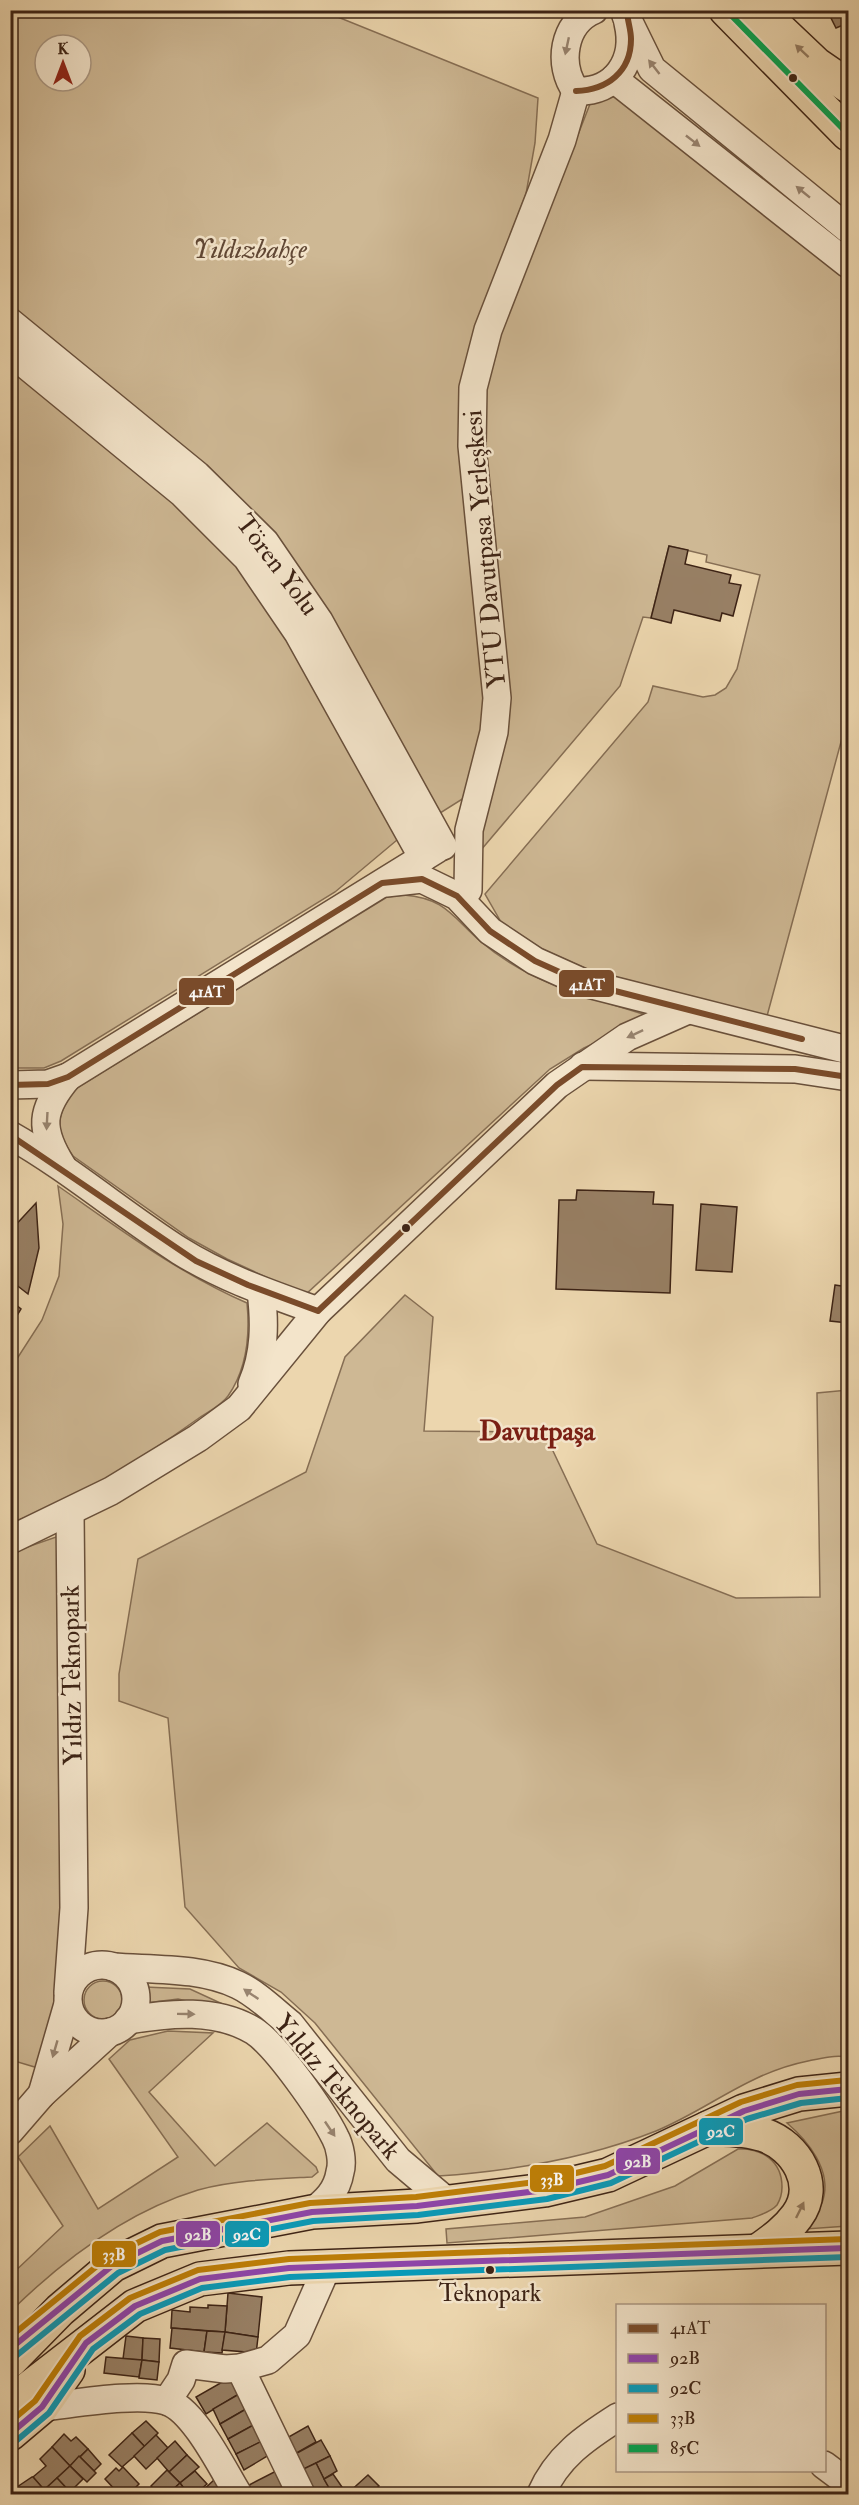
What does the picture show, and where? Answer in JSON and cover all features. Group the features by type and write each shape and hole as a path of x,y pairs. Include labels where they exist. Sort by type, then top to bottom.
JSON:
{"main road":[{"path":"726,10 849,134"},
{"path":"759,10 816,64 849,86"},
{"path":"10,2349 113,2265 162,2241 312,2212 449,2203 545,2190 608,2175 744,2111 799,2094 849,2089"},
{"path":"708,2128 762,2134 776,2140 789,2149 798,2160 805,2176 806,2193 798,2216 781,2235 759,2250"},
{"path":"10,2403 135,2306 200,2279 289,2268 849,2248"},
{"path":"10,2361 60,2310"},
{"path":"10,2434 42,2407 86,2343"}],"street":[{"path":"594,10 584,15 575,24 568,40 565,69 576,91 601,89 614,79 624,65 630,49 631,36 623,12"},
{"path":"623,12 652,69 849,229"},
{"path":"614,79 849,264"},
{"name":"YTU Davutpasa Yerleşkesi","path":"468,890 469,830 494,732 497,698 472,446 473,388 488,330 562,140 576,91"},
{"name":"Tören Yolu","path":"10,322 197,475 266,542 319,621 433,852"},
{"name":"Tören Yolu","path":"10,352 182,493 247,558 298,633 433,852"},
{"path":"10,1085 48,1084 68,1077 469,830"},
{"path":"382,883 422,879 457,896 490,931 535,961 584,983 849,1050"},
{"path":"10,1540 70,1514 154,1467 239,1408 318,1311 557,1085 627,1037 688,1010"},
{"path":"582,1066 795,1069 849,1077"},
{"path":"64,1168 49,1144 45,1122 51,1097 68,1077"},
{"path":"10,1135 64,1168 181,1251 220,1273 318,1311"},
{"path":"239,1408 253,1382 262,1353 265,1321 261,1290"},
{"name":"Yıldız Teknopark","path":"42,2094 68,1998 74,1908 70,1514"},
{"name":"Yıldız Teknopark","path":"74,1908 81,1931 107,1966 195,1972 238,1985 270,2007 290,2024 398,2160 449,2203"},
{"path":"107,1966 130,1980 134,1990 133,2011 119,2026 87,2030 78,2023 68,1998 80,1973 107,1966"},
{"name":"Yıldız Teknopark","path":"10,2131 42,2094 119,2026 177,2014 211,2015 254,2031 280,2055 335,2137 340,2155 341,2172 331,2196 312,2212"},
{"path":"168,2401 181,2380 186,2364 225,2369 240,2368 268,2360 297,2335 327,2267"},
{"path":"240,2368 301,2494"},
{"path":"42,2407 141,2398 168,2401 199,2429 238,2494"},
{"path":"541,2494 552,2473 566,2455 581,2440 616,2418"},
{"path":"826,2466 849,2483"}],"green space":[{"name":"Yıldızbahçe","path":"11,11 323,11 538,98 535,143 526,194 476,326 461,386 459,447 484,698 482,729 464,798 397,840 335,892 61,1061 44,1068 11,1068"},
{"path":"608,94 629,96 848,275 848,716 767,1016 589,970 542,949 501,922 485,894 648,702 653,686 703,697 715,695 726,688 737,669 760,575 706,562 707,555 669,546 651,618 643,617 620,686 481,850 481,832 503,751 485,446 486,389 500,334 590,104"},
{"path":"404,895 438,904 491,950 530,974 575,993 652,1017 584,1048 550,1069 305,1295 227,1259 189,1238 73,1156 63,1138 60,1122 64,1107 75,1089 387,897"},
{"path":"58,1186 173,1264 247,1303 246,1351 234,1386 219,1405 108,1477 60,1502 11,1523 11,1368 42,1320 59,1276 63,1224"},
{"path":"405,1295 433,1317 424,1431 544,1432 597,1544 736,1598 820,1597 817,1393 848,1390 848,2057 818,2059 766,2074 656,2131 604,2149 521,2167 438,2176 315,2023 281,1992 239,1968 185,1907 168,1718 119,1701 119,1674 138,1559 306,1472 345,1357"},
{"path":"56,1537 65,1544 62,2007 38,2068 11,2060 10,1553"},
{"path":"103,1981 110,1982 116,1987 121,1993 121,2007 116,2013 110,2018 103,2019 96,2018 90,2013 85,2007 84,2000 85,1993 90,1987 96,1982"},
{"path":"145,1987 190,1989 242,2013 178,1999 146,2003"},
{"path":"168,2031 213,2033 149,2092 215,2166 267,2123 316,2167 318,2172 312,2177 226,2184 171,2199 121,2225 74,2256 11,2311 11,2275 63,2226 18,2157 50,2126 98,2209 178,2157 109,2059 130,2040"},
{"path":"848,2110 848,2226 806,2229 822,2204 825,2189 824,2178 810,2147 787,2123"},
{"path":"738,2149 755,2151 769,2158 781,2178 782,2191 777,2205 752,2218 447,2243 446,2229 585,2217 675,2186"}],"building":[{"path":"848,10 848,23 836,28 830,16"},
{"path":"669,546 688,550 685,564 731,575 729,583 741,585 733,616 722,613 720,621 674,610 671,623 651,618"},
{"path":"577,1190 654,1192 653,1204 673,1205 670,1293 556,1289 559,1200 576,1200"},
{"path":"36,1203 39,1248 28,1294 10,1280 10,1231"},
{"path":"701,1204 737,1207 732,1272 696,1270"},
{"path":"835,1285 848,1287 848,1323 830,1321"},
{"path":"10,1300 21,1309 10,1327"},
{"path":"228,2293 262,2297 258,2337 225,2332"},
{"path":"208,2305 227,2306 225,2332 171,2328 172,2310 190,2312 190,2307 208,2308"},
{"path":"172,2328 207,2331 204,2352 170,2348"},
{"path":"207,2331 225,2332 222,2353 204,2352"},
{"path":"225,2332 258,2337 255,2363 245,2362 246,2352 222,2350"},
{"path":"126,2336 143,2338 142,2360 123,2359"},
{"path":"143,2338 160,2339 159,2362 142,2360"},
{"path":"106,2357 142,2360 139,2377 104,2373"},
{"path":"142,2360 159,2362 157,2380 139,2378"},
{"path":"238,2373 247,2389 206,2414 196,2397"},
{"path":"246,2390 253,2405 220,2424 213,2409"},
{"path":"253,2405 261,2421 228,2439 220,2424"},
{"path":"146,2421 158,2433 145,2447 132,2433"},
{"path":"261,2421 269,2438 236,2454 228,2439"},
{"path":"308,2426 316,2442 286,2459 278,2443"},
{"path":"132,2433 145,2447 122,2467 109,2455"},
{"path":"64,2434 71,2441 76,2437 88,2449 70,2466 52,2447"},
{"path":"156,2435 168,2448 146,2469 134,2456"},
{"path":"266,2439 274,2452 244,2470 236,2454"},
{"path":"321,2440 330,2456 294,2474 286,2459"},
{"path":"175,2441 187,2455 169,2472 157,2458"},
{"path":"52,2447 70,2466 44,2490 33,2477 46,2466 40,2459"},
{"path":"88,2449 101,2464 94,2471 80,2457"},
{"path":"187,2455 199,2467 180,2483 169,2472"},
{"path":"79,2456 96,2473 87,2482 70,2466"},
{"path":"330,2456 337,2471 324,2479 316,2463"},
{"path":"316,2463 333,2494 308,2494 295,2473"},
{"path":"70,2466 83,2479 70,2492 57,2478"},
{"path":"123,2467 139,2484 129,2494 119,2494 105,2479 116,2468 119,2471"},
{"path":"284,2467 293,2484 273,2494 254,2494 249,2485"},
{"path":"167,2470 180,2483 168,2494 158,2494 151,2486"},
{"path":"195,2471 207,2484 195,2494 188,2494 180,2483"},
{"path":"333,2474 342,2487 332,2493 324,2479"},
{"path":"368,2475 379,2486 370,2494 347,2494"},
{"path":"32,2477 48,2494 24,2494 17,2487"},
{"path":"57,2478 71,2493 48,2494 44,2490"},
{"path":"215,2479 220,2485 215,2490 220,2494 199,2494"},
{"path":"10,2481 24,2494 10,2494"},
{"path":"180,2483 188,2494 168,2494"}],"transit line":[{"name":"41AT","path":"576,91 607,83 622,70 630,51 631,39 627,10"},
{"name":"85C","path":"726,10 848,134"},
{"name":"41AT","path":"10,1085 48,1084 68,1077 382,883 422,879 457,896 490,931 535,961 584,983 802,1039"},
{"name":"41AT","path":"10,1135 196,1261 248,1285 318,1311 557,1085 582,1067 795,1069 848,1077"},
{"name":"33B","path":"10,2337 108,2257 160,2232 310,2203 416,2197 543,2181 605,2166 741,2102 797,2085 847,2080"},
{"name":"92B","path":"10,2349 113,2265 162,2241 312,2212 417,2206 545,2190 608,2175 744,2111 799,2094 848,2089"},
{"name":"92C","path":"16,2356 118,2273 165,2250 313,2221 418,2215 547,2199 611,2183 747,2119 801,2103 848,2098"},
{"name":"33B","path":"10,2422 35,2401 80,2336 130,2298 198,2270 289,2259 848,2239"},
{"name":"92B","path":"10,2434 42,2407 86,2343 135,2306 200,2279 289,2268 848,2248"},
{"name":"92C","path":"16,2441 49,2413 93,2349 140,2314 202,2288 290,2277 848,2257"}],"place":[{"name":"Teknopark","path":"490,2270"}],"district":[{"name":"Davutpaşa","path":"537,1431"}]}
